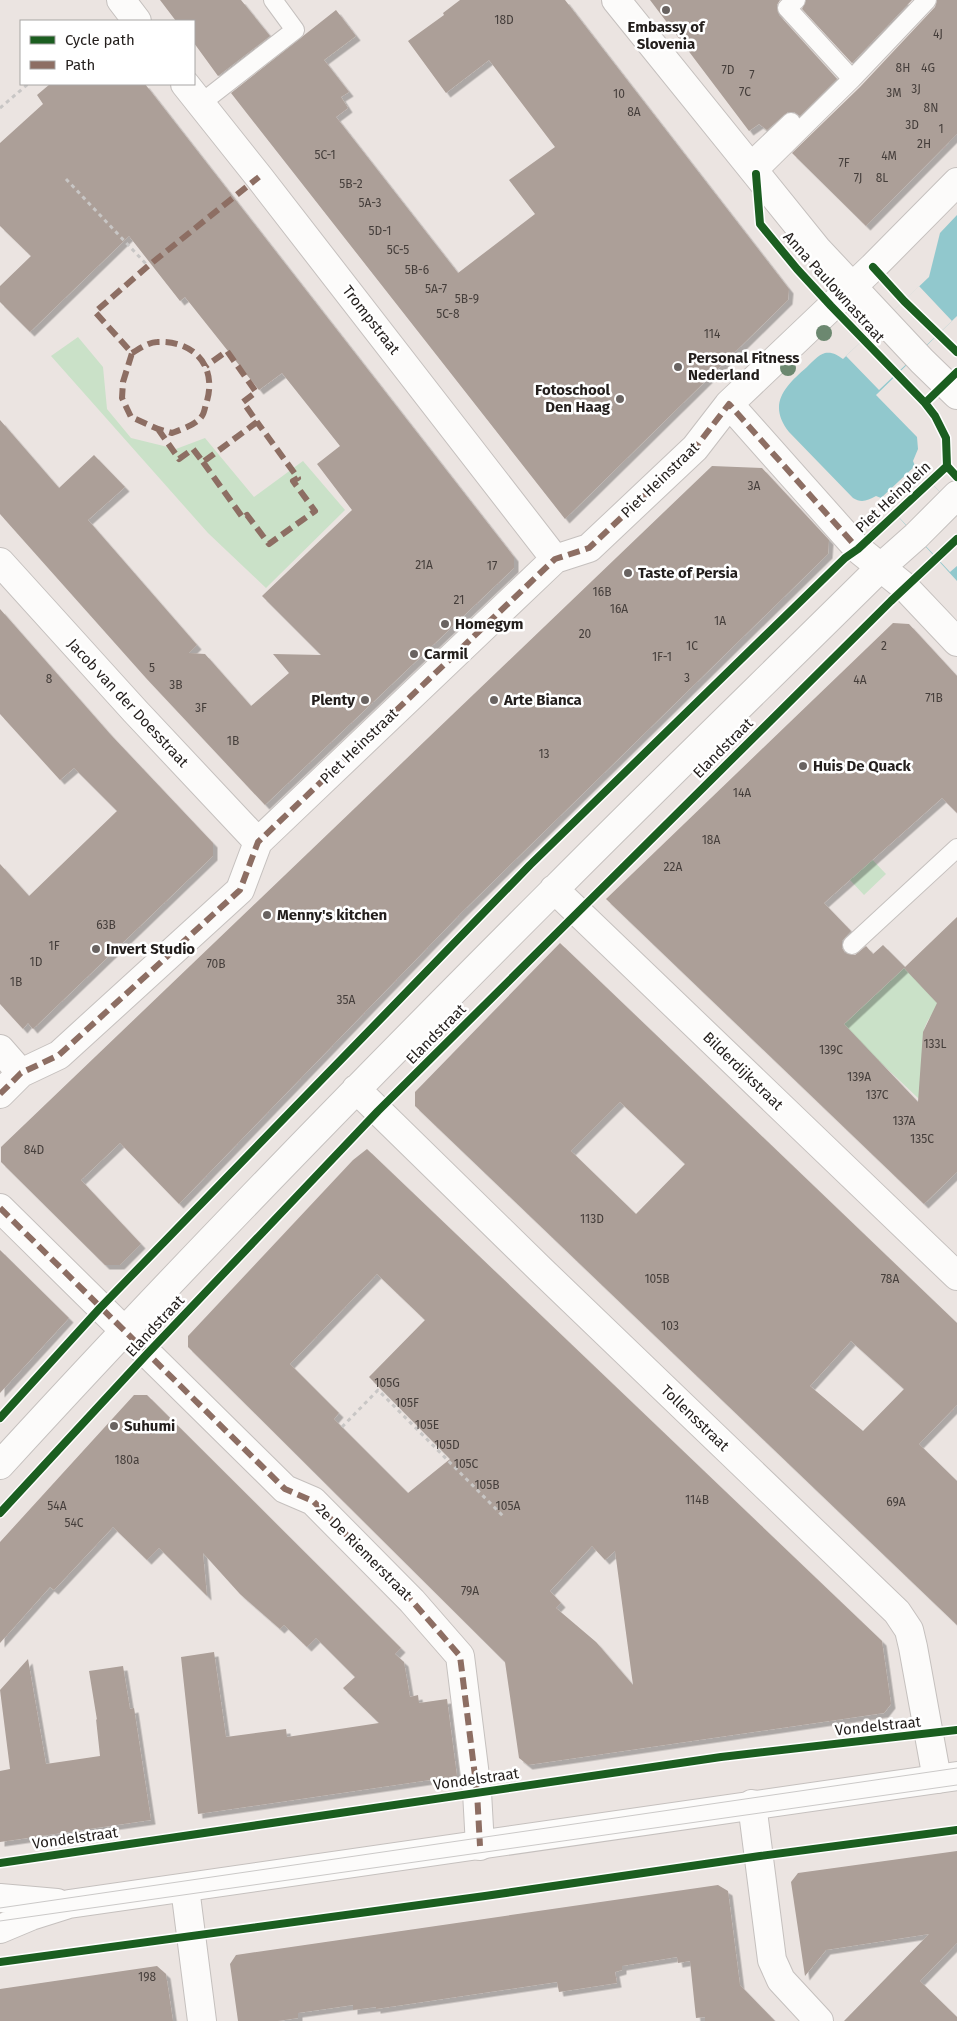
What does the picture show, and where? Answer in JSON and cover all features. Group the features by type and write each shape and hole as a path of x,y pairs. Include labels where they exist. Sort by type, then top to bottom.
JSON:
{"street":[{"path":"121,0 136,20"},
{"name":"Anna Paulownastraat","path":"616,0 816,249 957,395"},
{"name":"Trompstraat","path":"192,94 260,177 555,558"},
{"path":"729,404 957,182"},
{"name":"Piet Heinstraat","path":"0,1094 21,1073 59,1055 240,890 258,842 555,558 589,548 695,448 729,404"},
{"name":"Piet Heinplein","path":"729,404 858,549 881,567"},
{"path":"953,499 881,567 905,587 957,642"},
{"name":"Jacob van der Doesstraat","path":"0,562 135,711 258,842"},
{"name":"Elandstraat","path":"0,1465 123,1330 356,1089 554,889 881,567"},
{"name":"Bilderdijkstraat","path":"554,889 957,1276"},
{"path":"0,1050 21,1073"},
{"name":"Tollensstraat","path":"356,1089 897,1612 909,1630 947,1777"},
{"name":"2e De Riemerstraat","path":"0,1208 285,1489 313,1501 412,1601 460,1656 477,1792 480,1846"},
{"path":"0,1929 31,1916 69,1904 947,1777"},
{"path":"752,1804 772,1960 781,1980 819,2021"},
{"path":"185,1888 202,2021"},
{"path":"0,1898 69,1904"}],"lane":[{"path":"192,94 294,30 273,0"},
{"path":"796,0 788,8 852,79"},
{"path":"752,169 852,79 927,0"},
{"path":"752,169 792,122"},
{"path":"852,945 957,848"},
{"path":"0,1914 69,1904"}],"path":[{"path":"0,108 27,85"},
{"path":"66,179 148,266"},
{"path":"342,1427 378,1390 503,1516"}],"green space":[{"path":"78,337 103,367 107,409 131,438 176,449 205,438 254,497 303,461 345,510 266,588 208,533 51,356"},
{"path":"842,828 886,874 864,895 850,880"},
{"path":"905,967 940,1006 925,1026 923,1044 924,1051 957,1135 842,1026"}],"water":[{"path":"957,215 957,316 876,395 917,437 918,449 913,461 915,466 957,510 957,581 881,498 876,496 861,501 853,498 789,432 779,413 779,404 792,381 815,359 822,354 828,353 835,354 843,359 929,277 940,233"}],"pier":[{"path":"919,286 952,321 879,390 846,356"},
{"path":"915,466 957,510 957,566 950,572 881,498"}],"building":[{"path":"160,0 241,0 270,36 218,76 195,44 195,20 175,20"},
{"path":"460,0 565,0 789,289 788,300 565,519 231,93 336,10 356,36 324,60 349,92 341,97 348,108 336,117 458,273 535,214 509,180 555,147 489,60 446,93 408,41 444,15 443,13"},
{"path":"650,0 780,0 777,5 779,15 837,79 800,116 794,112 788,112 767,130 759,124 749,131"},
{"path":"806,0 912,0 852,63 802,9"},
{"path":"937,0 957,0 957,134 866,226 792,153 860,87 935,7"},
{"path":"49,85 146,85 514,557 514,568 265,805 146,678 0,514 0,420 59,488 94,455 125,487 88,520 197,645 189,653 205,654 251,706 289,673 273,654 321,655 262,596 352,510 317,464 340,446 282,373 259,390 185,297 180,301 129,236 30,332 0,302 0,286 31,256 0,226 0,143 43,104 37,95"},
{"path":"712,466 762,468 829,540 828,554 462,912 179,1204 120,1143 81,1180 141,1244 120,1265 105,1265 1,1162 1,1147"},
{"path":"0,609 110,734 213,843 213,856 33,1029 28,1023 23,1029 0,1004 0,864 29,896 117,811 74,768 60,780 0,714"},
{"path":"893,623 909,624 957,676 957,813 942,798 824,903 851,931 842,941 842,948 845,953 855,955 866,946 873,954 883,945 905,967 957,917 957,1172 924,1204 606,899","holes":["904,968 937,1003 923,1032 918,1102 844,1024"]},
{"path":"560,943 957,1323 957,1405 919,1444 957,1481 957,1625 415,1106 415,1092","holes":["620,1102 685,1164 636,1214 571,1151","851,1341 904,1389 863,1431 810,1386"]},
{"path":"367,1149 882,1641 891,1704 884,1713 528,1765 519,1758 505,1662 188,1347 188,1336 353,1160","holes":["377,1274 425,1320 369,1377 450,1459 408,1493 334,1419 339,1413 290,1364","592,1546 605,1560 615,1551 633,1685 596,1642 556,1608 561,1603 550,1591"]},
{"path":"0,1250 69,1318 0,1393"},
{"path":"134,1395 147,1395 401,1648 395,1654 404,1662 410,1697 418,1695 419,1703 447,1699 457,1776 198,1814 181,1657 214,1652 226,1737 286,1729 287,1737 379,1723 343,1688 355,1677 316,1638 307,1647 284,1625 280,1629 240,1594 203,1553 207,1596 159,1548 147,1560 113,1527 54,1590 50,1587 0,1643 0,1542"},
{"path":"28,1659 46,1764 100,1756 97,1720 89,1671 123,1666 130,1709 134,1708 151,1820 0,1842 0,1771 10,1769 0,1690"},
{"path":"957,1851 957,1943 920,1981 957,2017 957,2021 844,2021 929,1934 826,1950 805,1976 791,1882 798,1873"},
{"path":"718,1885 728,1891 740,1985 775,2021 705,2021 705,2017 696,2018 690,1961 678,1963 677,1957 622,1966 622,1970 615,1972 617,1983 559,1992 557,1982 376,2009 376,2007 353,2010 353,2005 298,2013 298,2018 278,2021 238,2021 230,1964 236,1955"},
{"path":"157,1966 166,1974 173,2021 0,2021 0,1989"}],"tram line":[{"path":"0,1908 957,1768"},
{"path":"0,1921 957,1785"}],"marked path":[{"path":"132,353 151,343 170,342 191,350 199,357 205,366 209,388 202,416 196,422 172,433 131,417 122,398 123,382 132,353 95,312 148,266 259,177"},
{"path":"158,429 179,459 193,449 203,462 257,422 243,402 256,392 227,351 206,366"},
{"path":"0,1094 21,1073 59,1055 240,890 258,842 555,559 589,548 695,448 729,404 858,549"},
{"path":"203,462 243,518 247,515 269,544 315,511 293,481 298,478 257,422"},
{"path":"0,1208 285,1489 313,1501 412,1601 460,1656 477,1792 480,1846"}],"cycle path":[{"path":"756,174 760,224 831,306 925,403"},
{"path":"873,267 904,301 957,352"},
{"path":"957,372 925,403 935,416 946,438 947,466 957,477"},
{"path":"0,1418 100,1308 530,865 845,558 858,549 947,466"},
{"path":"0,1513 147,1354 378,1111 891,601 957,539"},
{"name":"Vondelstraat","path":"0,1863 721,1757 957,1730"},
{"path":"0,1962 957,1830"}],"place":[{"name":"Embassy of Slovenia","path":"666,10"},
{"name":"Personal Fitness Nederland","path":"678,367"},
{"name":"Fotoschool Den Haag","path":"620,399"},
{"name":"Taste of Persia","path":"628,573"},
{"name":"Homegym","path":"445,624"},
{"name":"Carmil","path":"414,654"},
{"name":"Plenty","path":"365,700"},
{"name":"Arte Bianca","path":"494,700"},
{"name":"Huis De Quack","path":"803,766"},
{"name":"Menny's kitchen","path":"267,915"},
{"name":"Invert Studio","path":"96,949"},
{"name":"Suhumi","path":"114,1426"}]}
